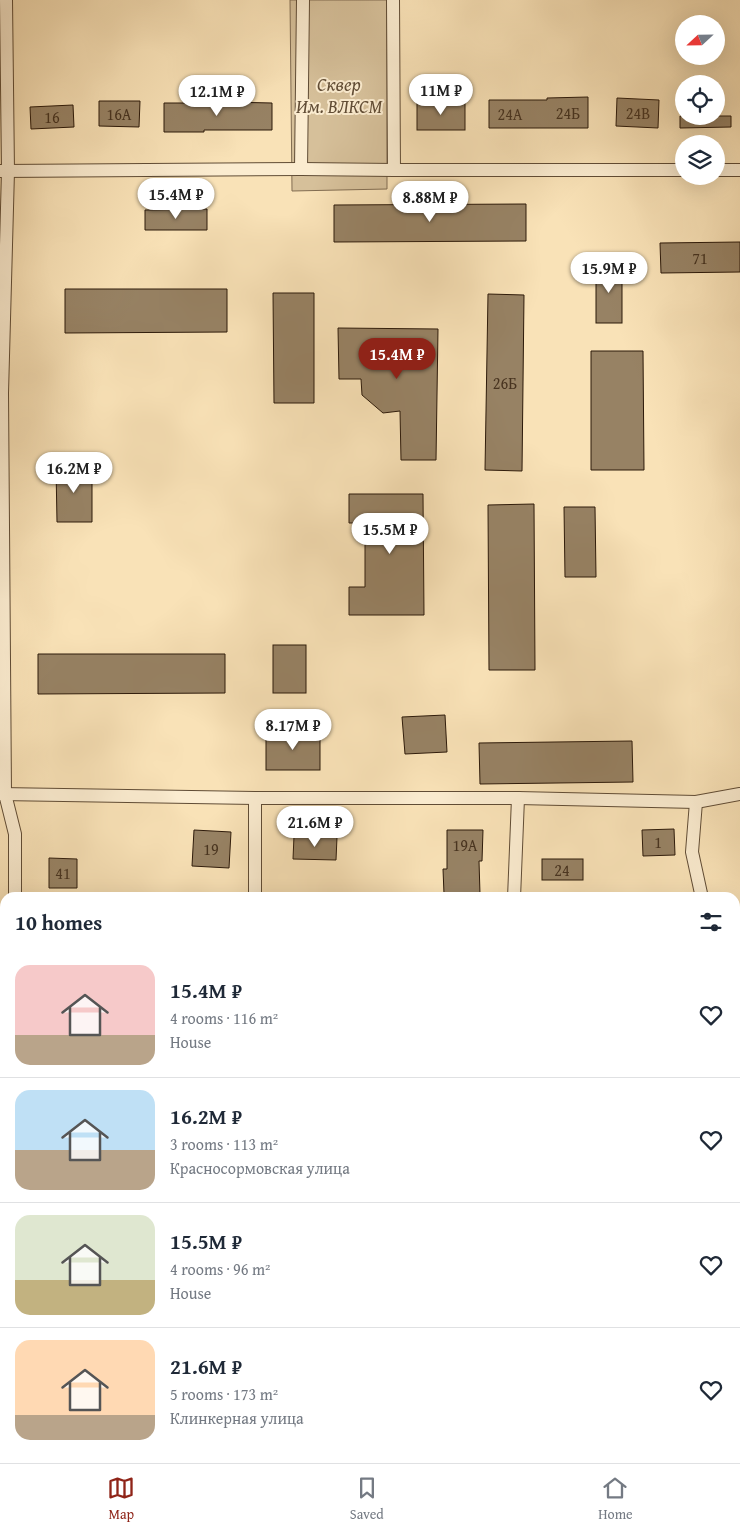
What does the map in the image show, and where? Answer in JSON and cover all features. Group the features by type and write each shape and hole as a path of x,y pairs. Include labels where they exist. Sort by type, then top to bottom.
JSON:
{"street":[{"path":"6,0 3,79 4,171 1,393 2,794 15,834 16,892"},
{"path":"301,169 303,0"},
{"path":"394,0 394,170"},
{"path":"4,171 301,169 675,170"},
{"path":"725,170 740,170"},
{"path":"2,794 255,798 518,798 696,802 740,794"},
{"path":"255,798 255,892"},
{"path":"514,892 518,798"},
{"path":"696,802 692,852 701,892"}],"green space":[{"name":"Сквер Им. ВЛКСМ","path":"290,0 387,0 387,189 292,191"}],"building":[{"path":"588,97 588,128 489,128 489,100 547,100 547,98"},
{"path":"617,98 659,100 658,128 616,126"},
{"path":"99,101 140,101 139,127 99,126"},
{"path":"164,103 272,103 272,130 164,132"},
{"path":"417,103 465,103 465,130 417,130"},
{"path":"73,105 74,127 31,129 30,107"},
{"path":"725,116 731,116 731,127 680,128 680,125 725,125"},
{"path":"526,204 526,241 334,242 334,205"},
{"path":"207,209 207,230 145,230 145,210"},
{"path":"740,242 740,272 661,273 660,243"},
{"path":"596,266 622,266 622,323 596,323"},
{"path":"65,289 227,289 227,332 65,333"},
{"path":"273,293 314,293 314,403 274,403"},
{"path":"488,294 524,295 522,471 485,470"},
{"path":"338,328 438,329 436,460 401,460 400,411 383,413 362,395 361,379 339,379"},
{"path":"591,351 643,351 644,470 591,470"},
{"path":"56,467 92,467 92,522 57,522"},
{"path":"349,494 423,494 424,615 349,615 349,587 365,587 365,523 349,523"},
{"path":"534,504 535,670 489,670 488,505"},
{"path":"564,507 595,507 596,577 565,577"},
{"path":"273,645 306,645 306,693 273,693"},
{"path":"38,654 225,654 225,693 38,694"},
{"path":"445,715 447,752 405,754 402,717"},
{"path":"266,733 320,733 320,770 266,770"},
{"path":"632,741 633,782 480,784 479,743"},
{"path":"674,829 675,855 643,856 642,830"},
{"path":"194,830 231,832 229,868 192,866"},
{"path":"447,830 483,830 482,861 479,861 480,892 444,892 443,869 447,869"},
{"path":"294,836 337,837 336,860 293,859"},
{"path":"49,858 77,859 77,888 49,888"},
{"path":"542,859 583,859 583,880 542,880"}]}
